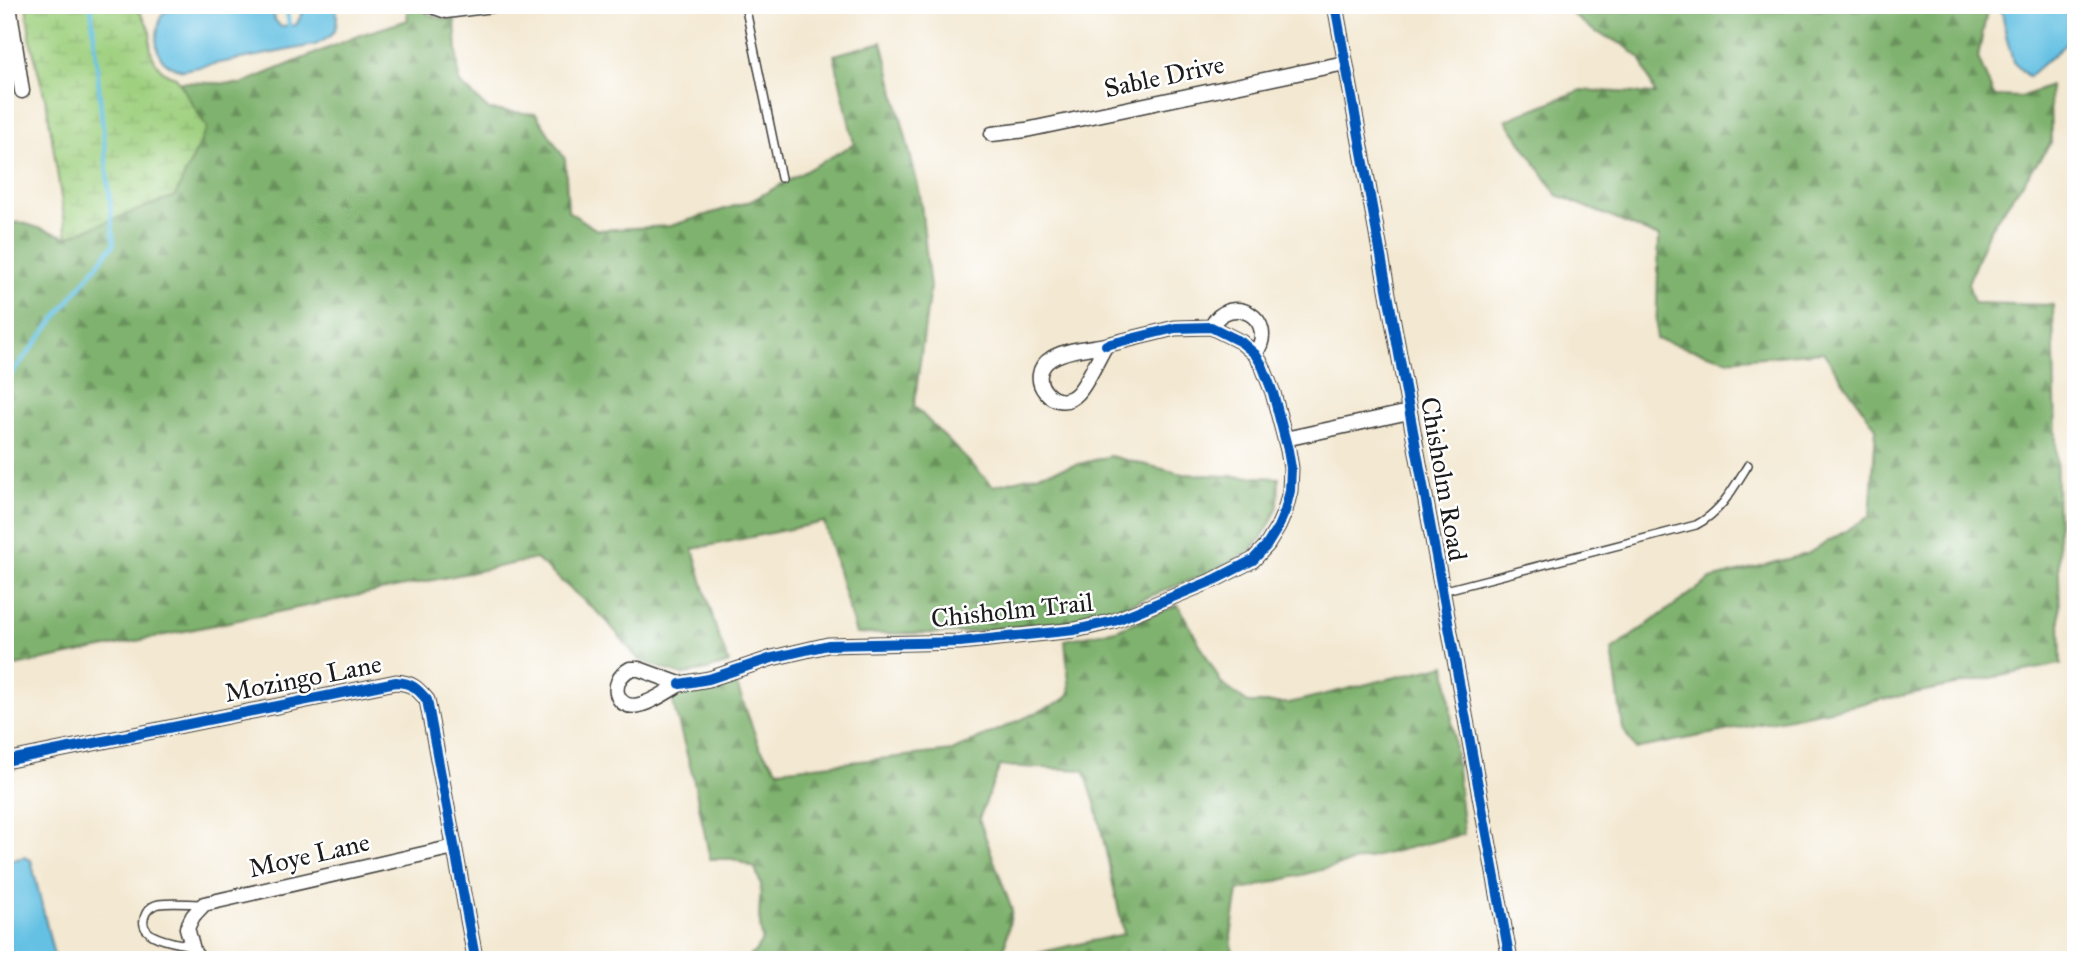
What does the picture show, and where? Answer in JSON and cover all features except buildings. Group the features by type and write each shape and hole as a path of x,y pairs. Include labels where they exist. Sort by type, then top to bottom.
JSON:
{"street":[{"path":"9,5 22,92"},
{"path":"429,5 446,11 493,5"},
{"name":"Chisholm Road","path":"1335,5 1510,960"},
{"name":"Sable Drive","path":"992,134 1026,130 1345,63"},
{"path":"1106,345 1079,393 1062,400 1044,392 1040,375 1043,366 1052,359 1069,352 1175,328 1211,327 1241,342 1255,354 1260,348 1263,337 1261,327 1256,318 1248,312 1227,311 1218,317 1211,327"},
{"name":"Chisholm Trail","path":"680,684 709,679 772,658 828,645 960,642 1075,630 1114,621 1214,580 1253,560 1267,545 1285,511 1290,491 1291,468 1273,393 1255,354"},
{"path":"1285,439 1409,412"},
{"name":"Mozingo Lane","path":"5,761 396,682 409,683 417,687 427,701 474,960"},
{"name":"Moye Lane","path":"204,904 454,847"},
{"path":"201,960 194,953 187,928 204,904"}],"lane":[{"path":"746,5 781,178"},
{"path":"1442,591 1696,525 1709,518 1727,498 1748,466"},
{"path":"192,946 155,938 146,929 144,916 148,909 157,904 204,904"}],"green space":[{"path":"26,5 137,5 150,31 154,60 165,73 176,77 207,128 175,196 67,237 47,106 31,43"},
{"path":"406,5 419,5 435,17 455,19 459,82 489,110 536,114 565,159 568,211 597,230 670,226 751,201 854,144 834,55 882,42 920,194 930,288 914,406 993,486 1110,456 1183,474 1279,478 1278,506 1261,539 1249,552 1210,572 1111,612 1073,621 959,633 856,634 824,522 693,549 717,632 729,663 681,675 639,660 605,619 536,559 5,668 5,225 20,222 67,237 207,128 179,82 241,84 360,35 408,20"},
{"path":"1560,5 1988,5 1978,58 1994,96 2021,97 2050,86 2051,143 1989,230 1968,283 1974,303 2053,305 2061,664 1635,749 1623,729 1612,650 1711,579 1807,554 1870,516 1876,428 1823,352 1728,360 1656,339 1659,237 1557,195 1506,120 1581,90 1655,94 1641,59 1624,45 1594,31"},
{"path":"1178,605 1222,684 1248,703 1289,703 1446,665 1464,834 1238,891 1231,936 1234,960 1005,960 1124,934 1096,806 1084,770 1000,766 979,819 1012,910 1002,960 744,960 756,951 762,940 759,916 761,885 755,868 733,859 710,859 693,777 672,699 735,680 760,748 778,770 952,751 1064,700 1070,693 1065,640 1116,630"}],"water":[{"path":"177,5 270,5 280,26 296,25 304,10 303,5 336,5 337,20 332,35 315,45 183,70 165,62 157,50 157,33 162,14"},
{"path":"2001,5 2076,5 2076,35 2028,77 2013,62"},
{"path":"24,857 31,860 55,960 5,960 5,862"}],"waterway":[{"path":"5,382 114,244 91,5"},
{"path":"286,5 289,25"}],"cycle path":[{"path":"1335,5 1510,960"},
{"path":"680,684 709,679 772,658 828,645 960,642 1075,630 1114,621 1214,580 1253,560 1267,545 1285,511 1290,491 1291,468 1273,393 1255,354 1241,342 1211,327 1175,328 1106,345"},
{"path":"5,761 396,682 410,685 427,700 474,960"}]}
